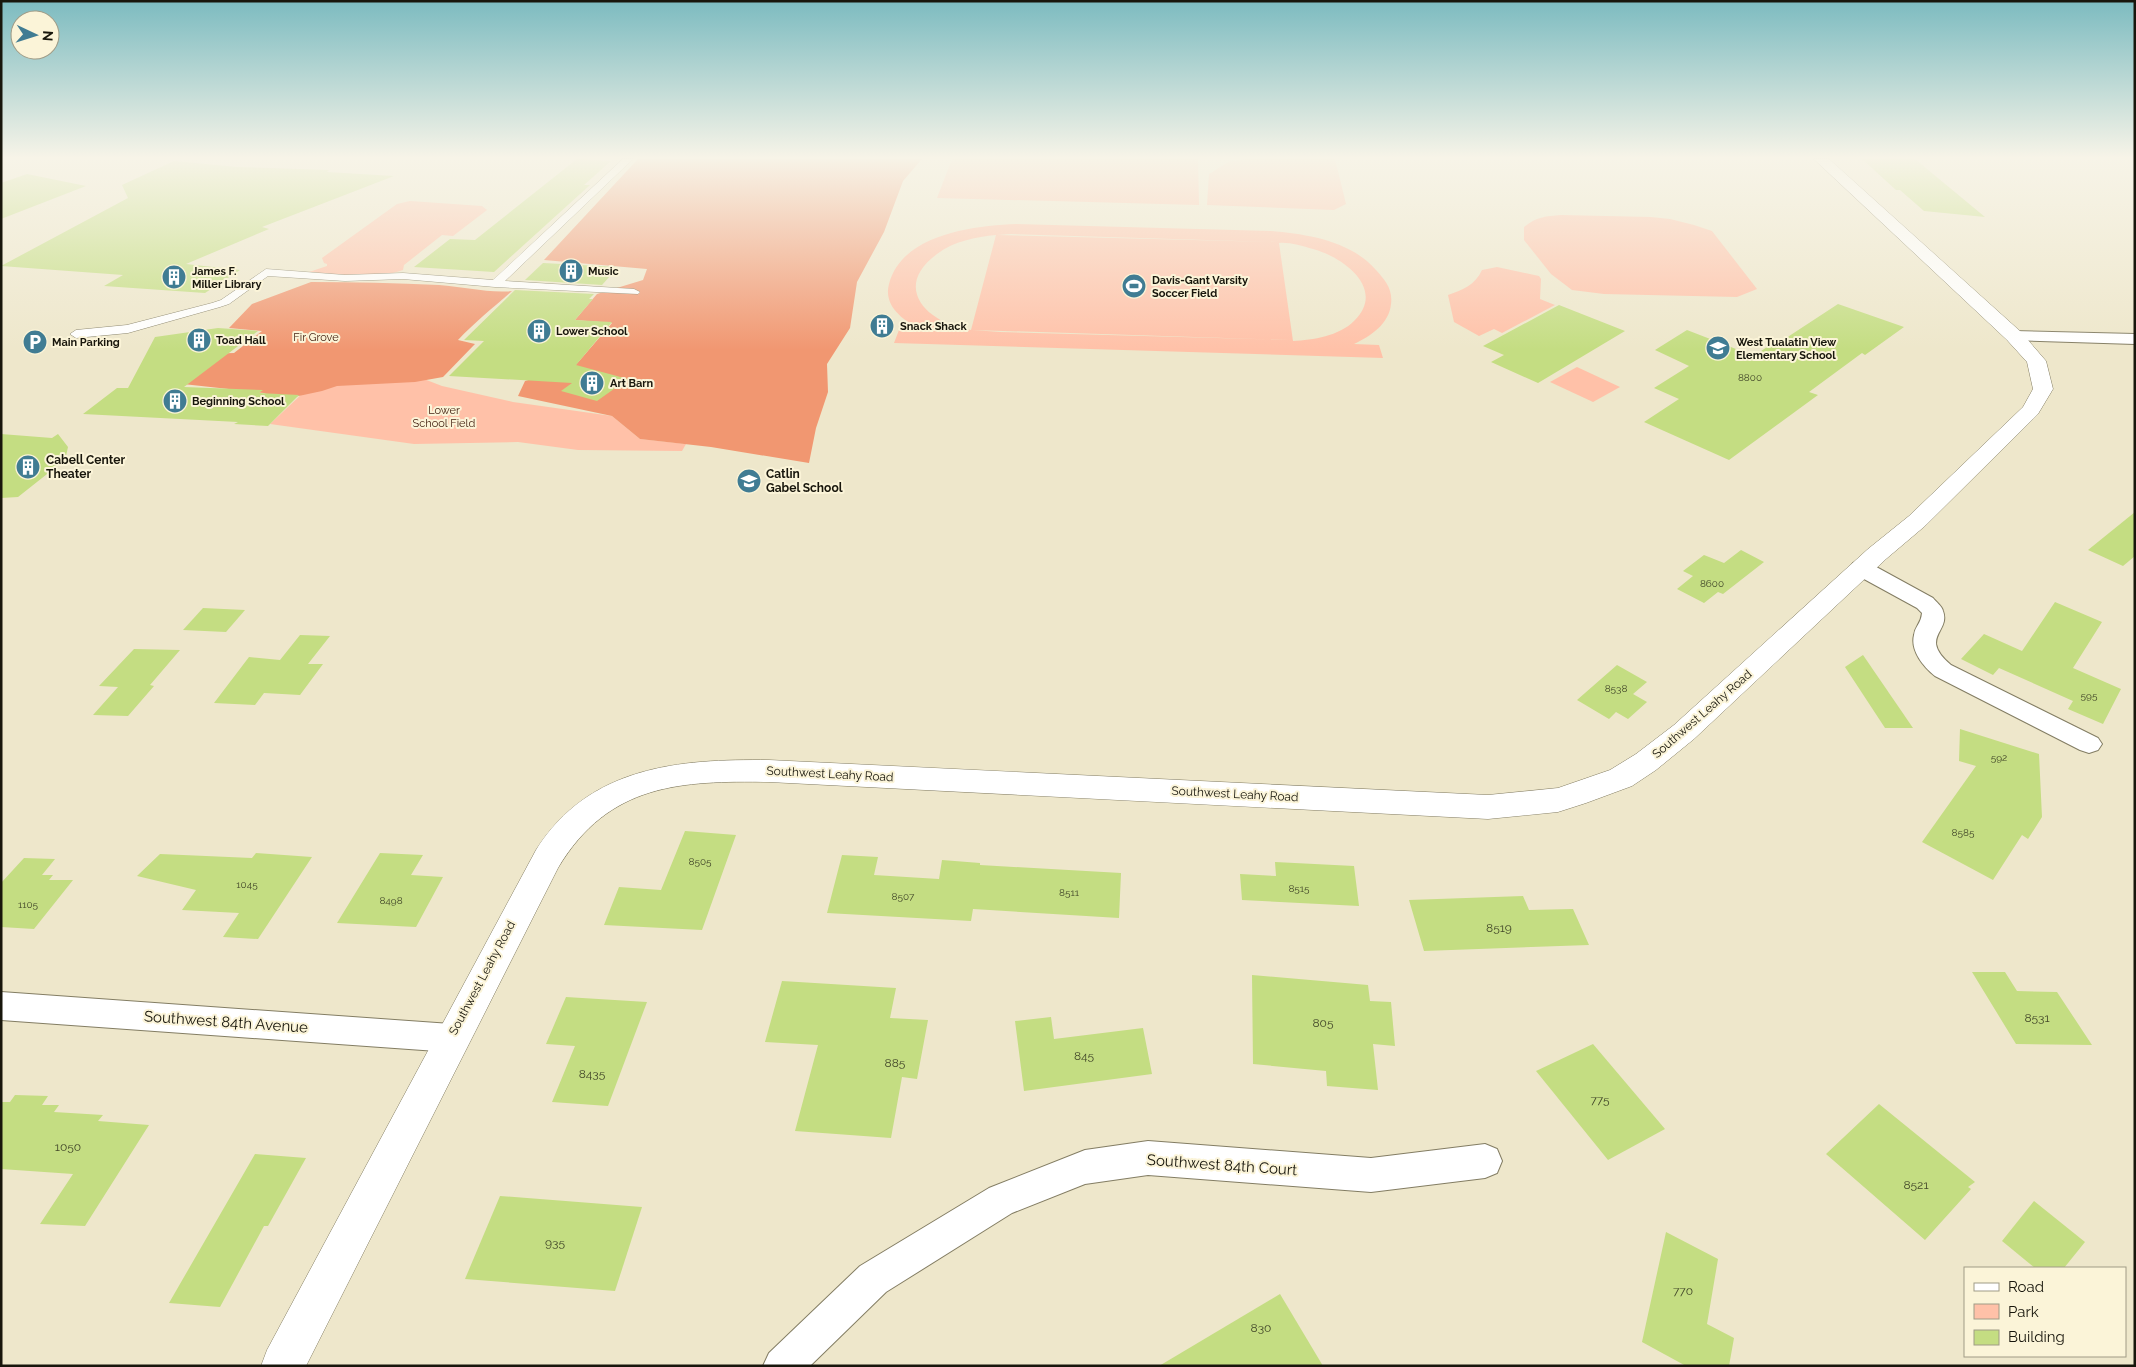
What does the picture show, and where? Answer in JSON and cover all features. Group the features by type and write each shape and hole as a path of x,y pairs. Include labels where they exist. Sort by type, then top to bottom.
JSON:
{"street":[{"path":"495,284 562,223"},
{"name":"Southwest Leahy Road","path":"283,1366 532,884 562,837 587,812 602,801 646,780 670,774 713,770 769,771 1488,807 1558,800 1586,792 1622,778 1646,762 1692,725 1861,568 1917,521 2032,410 2043,390 2036,361 2014,336 1891,223"},
{"path":"76,334 128,328 216,305 225,302 266,272 345,278 403,276 495,284 634,292"},
{"path":"2014,336 2135,339"},
{"path":"1861,568 1925,603 1933,612 1932,624 1925,633 1925,644 1932,660 1948,674 2089,744"},
{"name":"Southwest 84th Avenue","path":"1,1006 451,1038"},
{"name":"Southwest 84th Court","path":"782,1366 873,1279 1001,1200 1085,1167 1148,1158 1371,1175 1485,1161"}],"green space":[{"path":"371,223 470,223 453,236 442,235 404,265 403,270 392,273 369,276 309,272 327,266 322,258"},
{"path":"579,223 887,223 857,282 850,328 827,364 828,392 816,428 809,463 711,447 640,439 612,416 518,396 525,381 574,367 612,323 575,320 597,294 643,280 647,269 544,260"},
{"path":"1685,223 1694,225 1712,231 1757,289 1737,297 1604,294 1572,290 1551,274 1524,240 1524,227 1528,224"},
{"name":"Davis-Gant Varsity Soccer Field","path":"999,225 1271,231 1299,234 1328,241 1354,252 1366,260 1388,285 1391,294 1391,304 1387,318 1373,333 1354,344 1379,345 1383,358 894,343 899,330 920,330 896,312 889,299 889,284 896,267 908,254 941,236 980,227","holes":["1011,234 1255,241 997,235","996,235 971,330 955,326 929,312 921,302 916,291 917,279 923,267 937,254 951,246 973,238","1279,243 1313,249 1337,259 1357,276 1363,286 1366,297 1363,309 1354,321 1333,334 1293,341","973,330 974,330 1291,340 1000,332"]},
{"path":"1497,267 1539,276 1541,279 1540,299 1555,305 1502,333 1494,329 1479,336 1454,322 1448,295 1468,286 1476,280 1482,270"},
{"name":"Fir Grove","path":"311,282 439,285 485,291 512,291 458,340 475,344 443,377 415,382 337,386 280,400 264,393 183,384 206,354 234,353 262,331 229,328 252,304"},
{"path":"1577,367 1620,387 1593,402 1550,382"},
{"name":"Lower School Field","path":"411,374 442,386 513,402 612,416 640,439 686,444 682,451 578,450 518,442 414,444 270,424 304,392 323,379"}],"building":[{"path":"82,223 273,223 262,227 269,229 186,264 240,270 205,293 104,286 123,275 1,266"},
{"path":"497,223 548,223 494,272 414,267 450,239 475,240"},
{"name":"Music","path":"543,263 618,267 602,285 525,280"},
{"name":"Lower School","path":"515,290 594,294 589,299 593,299 575,320 612,322 576,365 628,379 597,401 561,391 572,383 449,376 484,341 464,340"},
{"path":"1838,304 1904,327 1865,355 1862,353 1809,392 1818,395 1729,460 1644,422 1679,399 1654,388 1689,366 1655,350 1687,330 1754,356 1777,340 1780,342"},
{"path":"1559,305 1625,331 1538,383 1491,362 1504,355 1483,346"},
{"path":"218,328 258,331 184,387 263,390 259,393 299,395 268,426 234,424 238,422 83,414 117,388 128,388 155,337"},
{"name":"Cabell Center Theater","path":"1,434 52,438 58,434 68,447 66,456 61,463 18,497 1,498"},
{"path":"2135,512 2135,556 2123,566 2088,550"},
{"path":"1741,550 1764,562 1723,594 1718,592 1704,603 1677,589 1693,576 1683,571 1704,555 1724,563"},
{"path":"2055,602 2102,622 2073,668 2121,689 2103,724 2068,709 2073,701 1999,668 1993,675 1961,659 1984,634 2022,651"},
{"path":"203,608 245,610 226,632 183,630"},
{"path":"300,635 330,636 308,664 323,664 300,695 264,693 255,705 214,703 249,657 280,660"},
{"path":"134,649 180,650 150,685 154,686 128,716 93,715 118,687 99,686"},
{"path":"1863,655 1913,728 1885,728 1845,667"},
{"path":"1617,665 1647,682 1633,694 1647,702 1628,719 1616,712 1609,719 1577,700"},
{"path":"1960,729 2039,754 2042,817 2028,839 2022,835 1993,880 1922,842 1976,766 1959,761"},
{"path":"685,831 736,835 702,930 604,925 619,887 661,890"},
{"path":"256,853 312,857 258,939 223,937 239,913 182,910 196,890 137,876 160,854 252,858"},
{"path":"380,853 423,855 411,875 443,877 416,927 337,923"},
{"path":"842,855 878,857 874,875 939,879 942,860 980,863 980,865 1121,873 1119,918 973,909 971,921 827,913"},
{"path":"24,858 55,859 42,875 53,875 49,880 73,880 34,929 1,927 1,883"},
{"path":"1275,862 1354,866 1359,906 1242,900 1240,874 1276,876"},
{"path":"1523,896 1529,910 1573,909 1589,945 1424,951 1409,900"},
{"path":"1972,972 2005,972 2017,991 2057,992 2092,1045 2016,1044"},
{"path":"1252,975 1368,985 1370,1001 1391,1002 1395,1046 1373,1044 1378,1090 1327,1086 1326,1071 1253,1064"},
{"path":"782,981 896,988 890,1018 928,1020 917,1079 902,1077 891,1138 795,1131 818,1045 765,1042"},
{"path":"566,997 647,1002 608,1106 552,1102 575,1046 546,1044"},
{"path":"1051,1017 1054,1039 1143,1028 1152,1074 1024,1091 1015,1021"},
{"path":"1593,1044 1665,1129 1608,1160 1536,1071"},
{"path":"15,1095 48,1096 42,1105 59,1105 54,1112 103,1115 98,1121 149,1125 85,1226 40,1224 73,1174 1,1169 1,1102 10,1102"},
{"path":"1879,1104 1975,1182 1968,1187 1971,1189 1925,1240 1826,1154"},
{"path":"255,1154 306,1158 268,1226 264,1226 220,1307 169,1303"},
{"path":"500,1196 642,1207 615,1291 465,1279"},
{"path":"2034,1201 2085,1242 2065,1267 2034,1267 2002,1241"},
{"path":"1666,1232 1718,1259 1707,1324 1734,1338 1729,1366 1686,1366 1642,1342"},
{"path":"1280,1294 1323,1366 1159,1366"}],"place":[{"name":"Music","path":"571,271"},
{"name":"James F. Miller Library","path":"174,277"},
{"name":"Davis-Gant Varsity Soccer Field","path":"1134,286"},
{"name":"Snack Shack","path":"882,326"},
{"name":"Lower School","path":"539,331"},
{"name":"Toad Hall","path":"199,340"},
{"name":"Main Parking","path":"35,342"},
{"name":"West Tualatin View Elementary School","path":"1718,348"},
{"name":"Art Barn","path":"592,383"},
{"name":"Beginning School","path":"175,401"},
{"name":"Cabell Center Theater","path":"28,467"},
{"name":"Catlin Gabel School","path":"749,481"}]}
